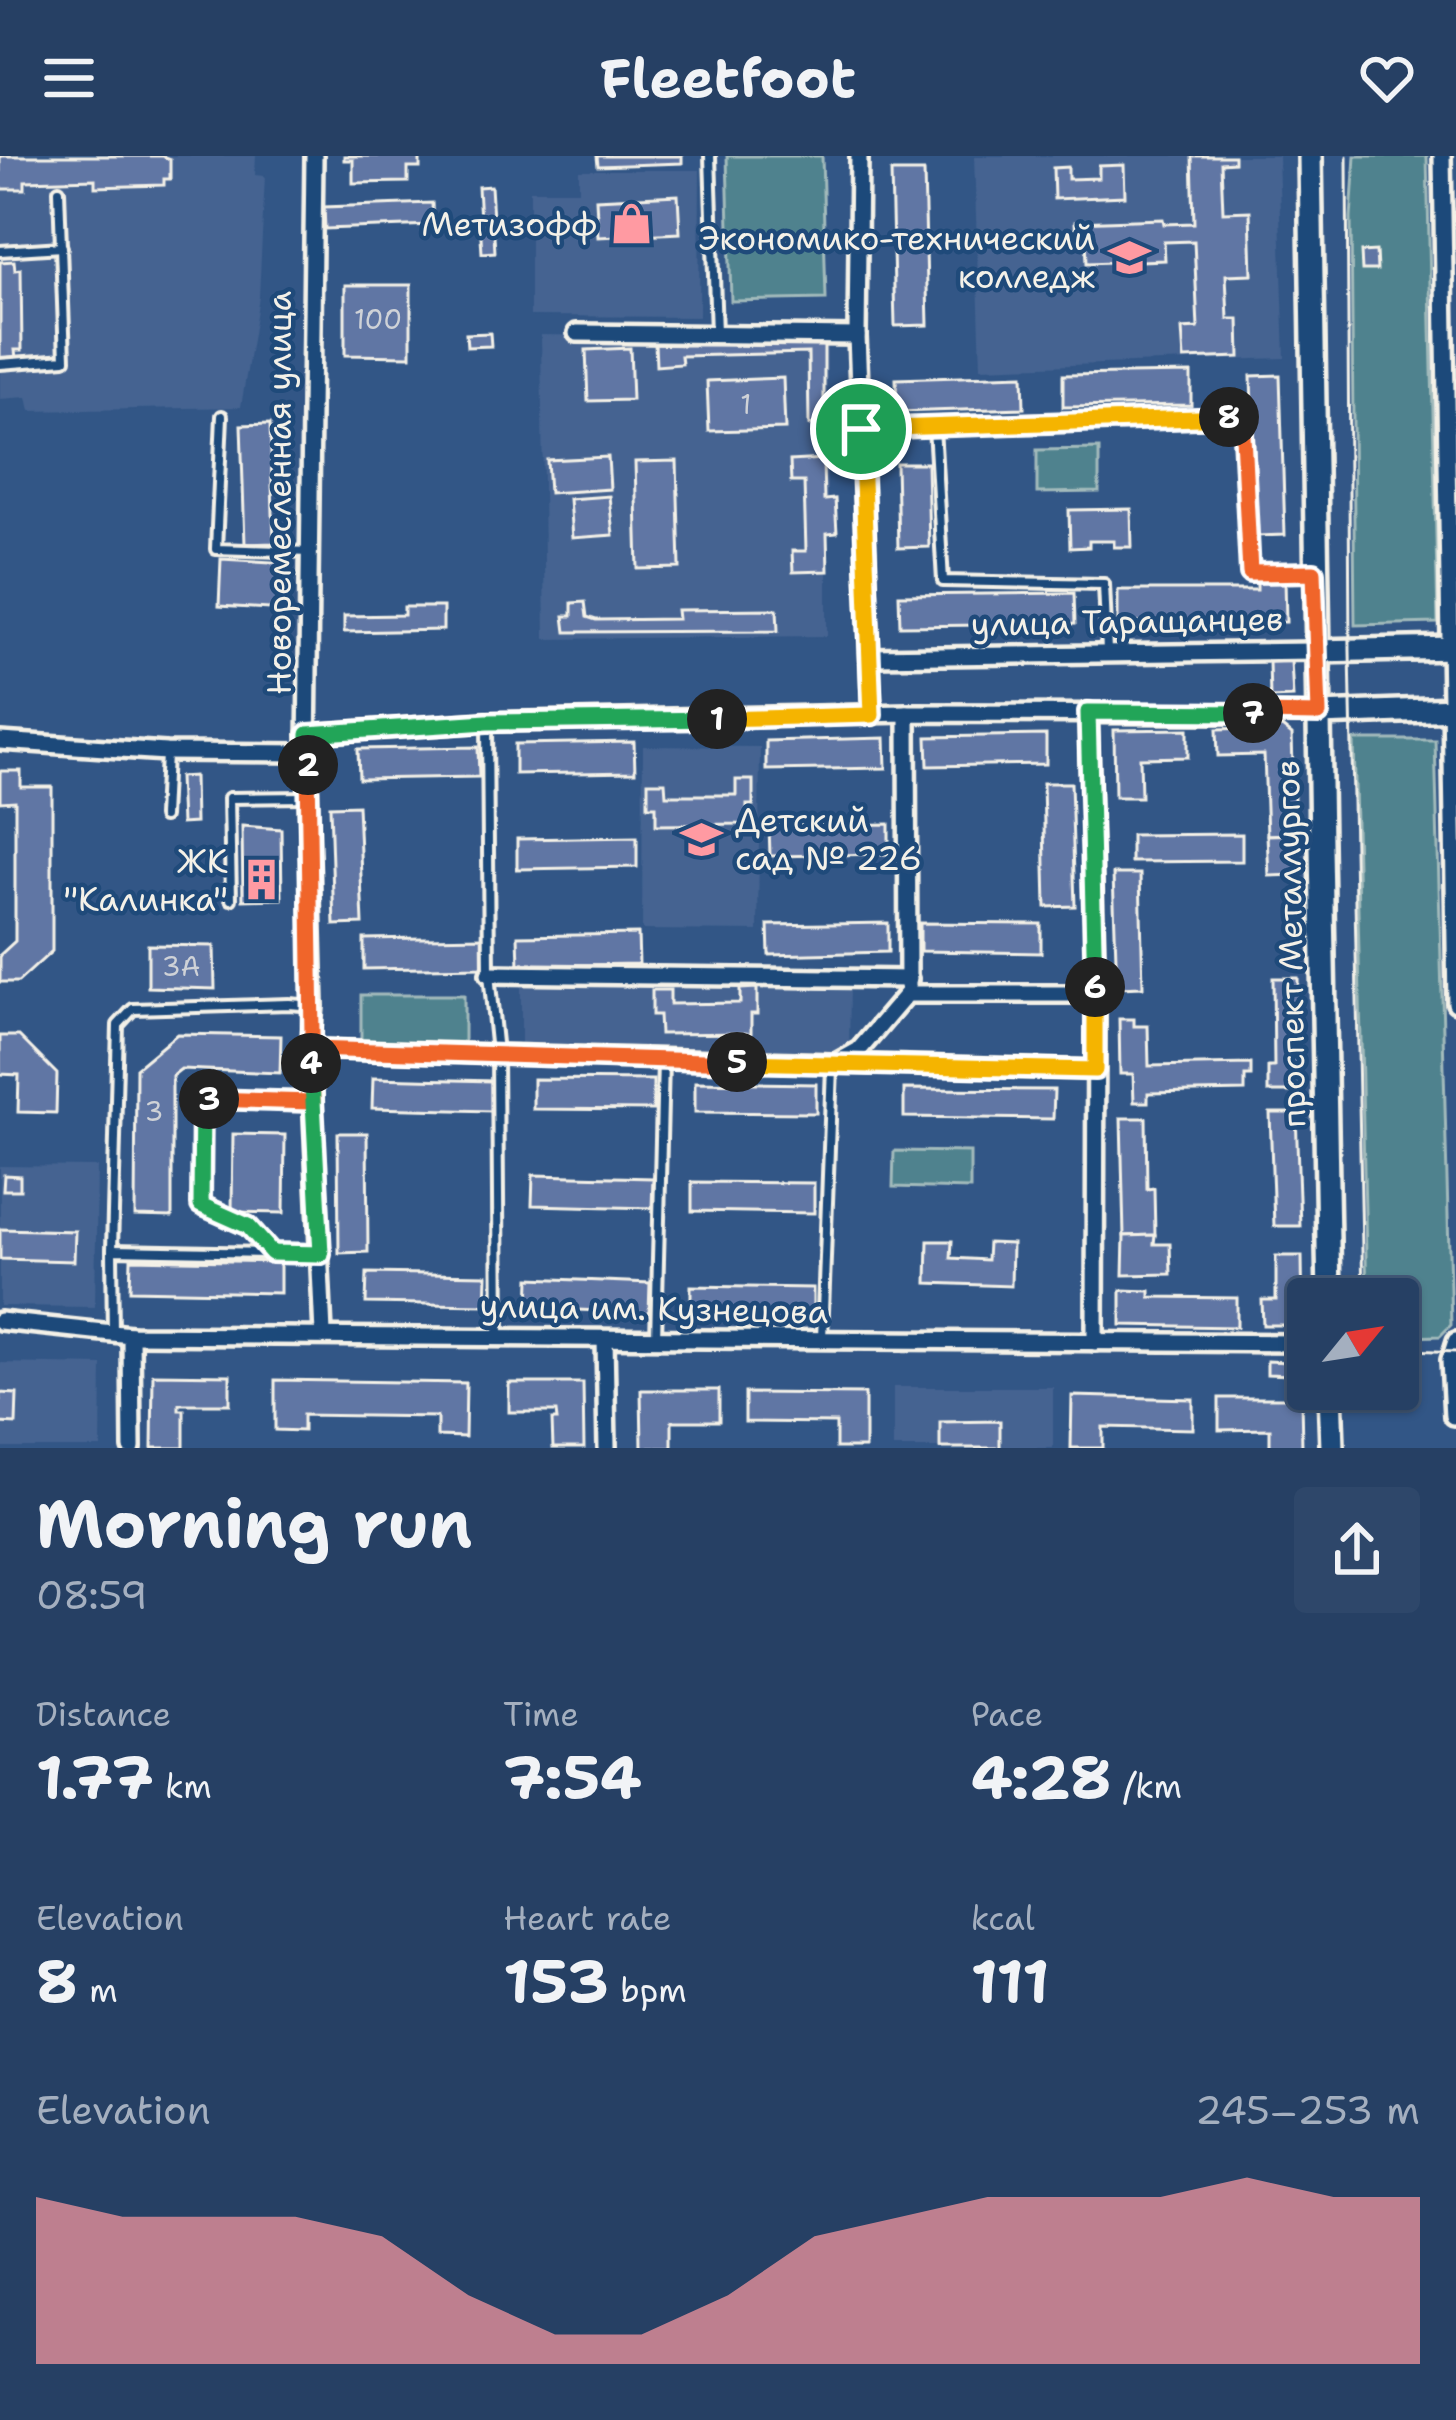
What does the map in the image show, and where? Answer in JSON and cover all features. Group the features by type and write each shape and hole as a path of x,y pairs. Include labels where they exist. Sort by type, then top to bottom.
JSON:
{"main road":[{"name":"проспект Металлургов","path":"1310,156 1329,1278"},
{"name":"улица Таращанцев","path":"1315,651 1453,648"},
{"path":"1319,714 1453,709"},
{"path":"1331,1410 1332,1448"}],"street":[{"name":"Новоремесленная улица","path":"314,156 307,754 314,1006 310,1049 323,1334"},
{"path":"859,156 857,336 872,715"},
{"path":"1442,156 1450,340 1456,1003"},
{"path":"577,333 857,336"},
{"name":"улица Таращанцев","path":"871,657 1315,651"},
{"path":"1088,712 1096,994 1095,1342"},
{"path":"308,734 487,722 907,713 1319,714"},
{"path":"832,1066 859,1050 908,987 907,713"},
{"path":"0,741 166,752 307,754"},
{"path":"490,974 1096,994"},
{"path":"310,1049 1095,1070"},
{"name":"улица им. Кузнецова","path":"0,1321 122,1334 1287,1343"},
{"path":"122,1334 132,1448"},
{"path":"605,1339 607,1448"},
{"path":"1453,1416 1450,1360 1456,1341"}],"lane":[{"path":"710,156 716,335"},
{"path":"0,364 65,359 59,190"},
{"path":"0,251 62,248"},
{"path":"222,416 216,549 312,552"},
{"path":"861,429 1242,416 1250,573 1314,572"},
{"path":"934,427 944,581 1104,584 1107,654"},
{"path":"487,722 499,1336"},
{"path":"163,817 166,752"},
{"path":"230,899 229,797 308,796"},
{"path":"122,1334 112,1250 118,1025 133,1009 314,1006"},
{"path":"656,1339 663,1059"},
{"path":"822,1341 832,1066"},
{"path":"272,1253 248,1226 201,1205 202,1099 313,1102"},
{"path":"112,1250 321,1254"}],"shaded area":[{"path":"0,156 256,156 255,175 265,176 259,297 241,407 30,411 27,397 0,399"},
{"name":"Экономико-технический колледж","path":"974,156 1278,156 1285,358 981,368"},
{"path":"579,170 700,170 699,317 530,316 530,190 579,190"},
{"path":"541,335 827,339 827,636 545,639"},
{"name":"Детский сад № 226","path":"643,746 760,747 758,931 642,930"},
{"path":"521,983 850,986 849,1057 521,1054"},
{"path":"0,1166 97,1167 95,1307 0,1306"},
{"path":"0,1363 102,1365 101,1448 0,1448"},
{"path":"893,1387 1053,1387 1053,1448 893,1448"}],"green space":[{"path":"727,156 822,156 826,299 731,301"},
{"path":"1355,156 1427,156 1438,623 1355,625 1351,218"},
{"path":"1099,449 1099,492 1037,493 1037,450"},
{"path":"1354,740 1435,740 1451,1325 1440,1336 1419,1337 1419,1278 1367,1278"},
{"path":"361,995 464,995 464,1046 361,1046"},
{"path":"894,1151 970,1152 970,1189 893,1187"}],"building":[{"path":"0,156 162,156 170,159 170,179 164,179 164,185 95,187 95,179 25,181 25,189 0,189"},
{"path":"344,156 420,156 420,168 408,168 408,182 353,183 353,160 344,160"},
{"path":"597,156 682,156 682,163 598,166"},
{"path":"1192,156 1234,156 1234,162 1221,163 1223,212 1250,211 1252,274 1226,275 1228,319 1239,319 1240,357 1184,359 1182,329 1198,328 1194,241 1164,242 1165,260 1087,263 1086,239 1076,239 1075,222 1163,219 1164,224 1194,223"},
{"path":"1124,165 1125,196 1054,199 1053,168 1068,167 1068,179 1099,178 1099,166"},
{"path":"891,172 924,172 928,325 895,326"},
{"path":"491,186 495,252 482,253 478,187"},
{"path":"678,195 680,233 598,237 596,199"},
{"path":"432,203 433,225 325,229 324,207"},
{"path":"1376,251 1377,270 1362,270 1361,252"},
{"path":"14,261 15,270 21,269 22,350 15,350 16,358 0,358 0,262"},
{"path":"345,285 411,285 411,356 345,355"},
{"path":"490,333 491,346 467,347 466,334"},
{"path":"681,341 681,345 824,343 824,423 809,425 808,353 681,356 682,364 656,366 655,343"},
{"path":"630,348 632,400 588,401 586,350"},
{"path":"1191,373 1191,405 1063,407 1063,375"},
{"path":"1023,375 1024,408 897,412 896,379"},
{"path":"1280,375 1285,535 1256,536 1251,376"},
{"path":"783,378 785,429 709,431 707,381"},
{"path":"270,424 274,543 245,544 241,425"},
{"path":"608,457 610,489 549,493 547,460"},
{"path":"823,459 824,500 835,499 837,533 827,534 828,571 793,572 792,551 806,551 804,482 791,482 790,461"},
{"path":"677,461 680,568 638,569 635,462"},
{"path":"896,463 927,463 929,547 898,548"},
{"path":"609,496 613,535 572,538 569,499"},
{"path":"1131,509 1132,547 1089,541 1089,547 1070,548 1069,510"},
{"path":"221,559 289,563 286,610 219,606"},
{"path":"1257,579 1285,579 1286,622 1118,623 1118,590 1257,590"},
{"path":"1074,593 1075,624 900,626 899,595"},
{"path":"585,602 587,617 596,620 678,619 677,610 777,609 778,631 566,632 564,616 572,616 572,603"},
{"path":"404,607 443,607 443,630 344,632 344,616 404,615"},
{"path":"1291,661 1293,697 1270,698 1269,662"},
{"path":"1282,727 1292,735 1295,834 1267,835 1264,755 1218,756 1217,729"},
{"path":"1188,729 1188,757 1140,758 1141,797 1115,797 1114,730"},
{"path":"1046,735 1046,764 928,766 927,737"},
{"path":"885,738 886,768 766,770 766,741"},
{"path":"634,742 635,772 515,774 515,744"},
{"path":"478,747 479,777 359,779 358,749"},
{"path":"0,771 21,771 21,787 52,787 52,951 18,982 0,982 0,955 15,941 15,801 0,802"},
{"path":"194,776 195,823 181,824 179,777"},
{"path":"736,780 753,780 747,824 656,825 656,806 648,806 648,782 665,782 666,795 736,795"},
{"path":"1043,783 1071,783 1075,906 1046,907"},
{"path":"358,805 363,924 334,925 330,806"},
{"path":"889,824 889,854 770,856 769,826"},
{"name":"ЖК \"Калинка\"","path":"242,826 281,829 282,899 243,900"},
{"path":"1242,834 1242,861 1131,862 1131,835"},
{"path":"1295,834 1297,875 1269,876 1267,835"},
{"path":"637,837 637,867 517,869 517,839"},
{"path":"1113,874 1140,874 1143,987 1117,988"},
{"path":"888,923 888,952 769,955 768,925"},
{"path":"920,923 1041,924 1041,953 920,951"},
{"path":"638,934 639,964 519,966 518,936"},
{"path":"484,937 484,967 364,969 364,939"},
{"path":"148,945 214,946 215,989 148,987"},
{"path":"1273,978 1298,978 1300,1092 1268,1092 1268,1067 1274,1067"},
{"path":"757,988 751,1033 660,1034 659,1015 652,1015 652,990 670,990 670,1004 740,1003 740,989"},
{"path":"1119,1019 1148,1026 1149,1066 1251,1064 1245,1091 1148,1093 1148,1102 1134,1102 1133,1074 1120,1074"},
{"path":"177,1034 281,1036 280,1073 181,1069 172,1076 172,1217 135,1216 136,1068"},
{"path":"0,1036 19,1036 57,1074 56,1113 18,1112 19,1075 0,1074"},
{"path":"373,1078 493,1081 492,1111 372,1108"},
{"path":"533,1079 653,1080 653,1110 533,1109"},
{"path":"695,1082 816,1084 816,1113 695,1112"},
{"path":"904,1089 1054,1090 1053,1119 904,1117"},
{"path":"1270,1113 1296,1113 1300,1226 1274,1226"},
{"path":"1121,1118 1146,1118 1147,1189 1154,1188 1155,1235 1124,1236"},
{"path":"338,1133 367,1133 368,1252 339,1253"},
{"path":"233,1134 285,1135 284,1213 232,1212"},
{"path":"4,1175 20,1176 20,1190 3,1190"},
{"path":"533,1175 653,1178 652,1208 532,1205"},
{"path":"692,1182 814,1183 814,1213 692,1211"},
{"path":"0,1229 75,1231 74,1261 0,1259"},
{"path":"1155,1235 1154,1244 1170,1244 1171,1274 1123,1275 1124,1236"},
{"path":"928,1241 952,1241 951,1258 987,1260 988,1243 1012,1244 1011,1286 927,1283"},
{"path":"1276,1256 1302,1256 1302,1278 1287,1278 1287,1325 1263,1325 1262,1300 1276,1300"},
{"path":"131,1259 280,1262 280,1293 130,1290"},
{"path":"367,1273 487,1275 486,1305 366,1303"},
{"path":"530,1278 650,1283 649,1313 529,1308"},
{"path":"691,1286 813,1288 813,1318 691,1316"},
{"path":"1121,1290 1150,1291 1150,1297 1237,1298 1237,1327 1121,1325"},
{"path":"1267,1361 1287,1362 1287,1375 1267,1374"},
{"path":"153,1374 230,1375 230,1404 179,1404 179,1410 184,1410 184,1448 152,1448"},
{"path":"275,1380 466,1383 465,1437 437,1436 437,1417 303,1415 303,1431 275,1430"},
{"path":"509,1383 583,1383 584,1448 553,1448 556,1412 509,1412"},
{"path":"641,1390 719,1390 719,1421 672,1421 672,1448 642,1448"},
{"path":"0,1393 17,1394 16,1424 0,1423"},
{"path":"745,1393 865,1394 865,1448 836,1448 836,1423 745,1422"},
{"path":"1072,1396 1193,1399 1193,1429 1103,1427 1103,1448 1071,1448"},
{"path":"1219,1398 1287,1398 1287,1410 1301,1410 1302,1448 1270,1448 1270,1429 1219,1430"},
{"path":"1000,1421 1000,1448 940,1448 940,1422"}],"tram line":[{"path":"1347,156 1350,651 1363,1278"},
{"path":"1419,1350 1456,1352"}],"place":[{"name":"Метизофф","path":"631,224"},
{"name":"Экономико-технический колледж","path":"1129,257"},
{"name":"Детский сад № 226","path":"701,839"},
{"name":"ЖК \"Калинка\"","path":"262,880"}],"route":[{"path":"861,429 872,715 487,722 308,734 314,1006 310,1049 313,1102 202,1099 201,1205 248,1226 272,1253 321,1254 313,1102 310,1049 1095,1070 1088,712 1319,714 1314,572 1250,573 1242,416 861,429"}]}
